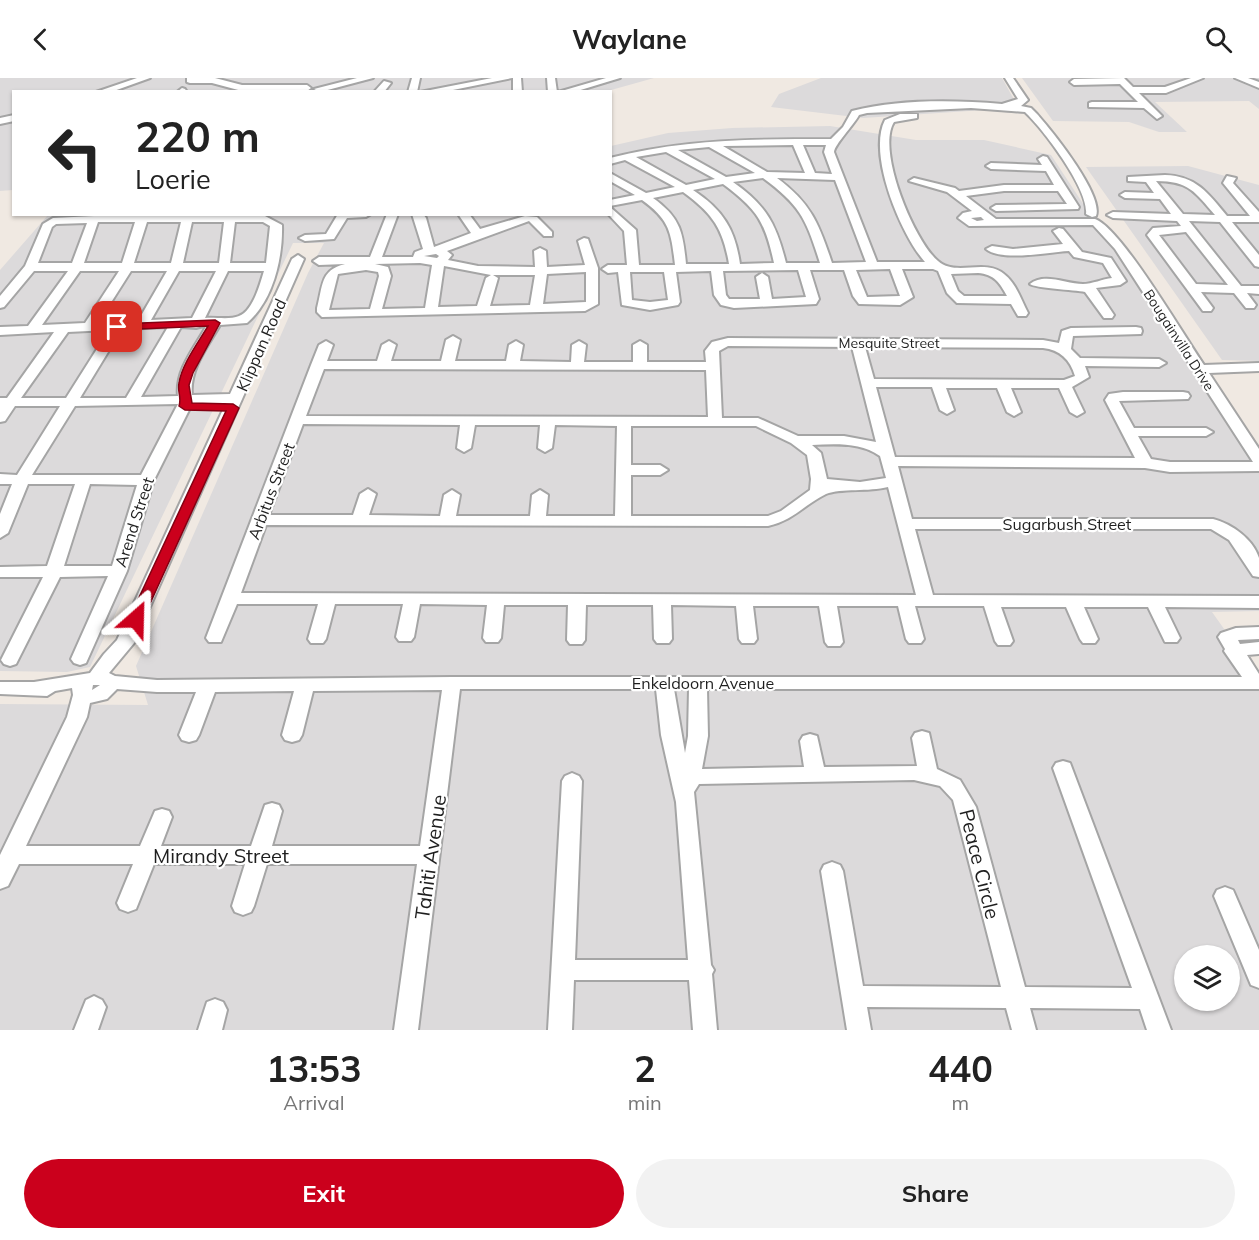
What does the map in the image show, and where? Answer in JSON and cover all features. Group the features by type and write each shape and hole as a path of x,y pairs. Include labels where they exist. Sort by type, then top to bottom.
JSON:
{"street":[{"path":"107,90 146,78"},
{"path":"233,90 253,78"},
{"path":"190,80 218,79 233,90 274,86 311,88 343,80 369,78"},
{"path":"433,90 450,86 484,84 508,78"},
{"path":"566,90 583,82 616,78"},
{"name":"Bougainvilla Drive","path":"1011,78 1034,105 1092,203 1092,221 1107,231 1120,247 1206,374"},
{"name":"Bougainvilla Drive","path":"1011,78 1022,98 1019,106 1042,120 1101,205 1115,219 1123,241 1259,457"},
{"path":"1132,90 1166,90 1199,78"},
{"path":"1239,78 1259,85"},
{"path":"1074,82 1121,80 1157,116"},
{"path":"380,90 387,83"},
{"path":"873,266 829,152 833,141 858,112 880,107 1019,106 1030,109 1034,105"},
{"path":"1092,105 1146,105"},
{"path":"1015,300 961,300 953,293 939,267 925,256 895,197 882,138 886,125 893,118 908,116 973,112 1042,120"},
{"path":"612,161 668,149 711,144 797,142 811,138 833,141"},
{"path":"797,142 811,176"},
{"path":"711,144 738,157 800,204 808,214 827,266"},
{"path":"668,149 706,168 760,211 766,220 781,267"},
{"path":"627,157 685,188 720,220 727,231 735,267"},
{"path":"982,218 1042,208 1074,207 1046,164 990,162 1004,188"},
{"path":"612,203 723,180 764,175 838,177"},
{"path":"612,177 644,196 674,225 676,268 674,302 667,305 634,305 626,302 630,230 612,212"},
{"path":"1231,178 1228,183 1259,219"},
{"path":"1132,179 1187,182 1259,263"},
{"path":"1149,179 1250,305"},
{"path":"914,182 944,187 960,194 982,218 993,239 992,249"},
{"path":"1116,183 1134,208"},
{"path":"960,194 1004,188 1063,188"},
{"path":"1028,188 1042,208"},
{"path":"1125,195 1162,195"},
{"path":"305,238 330,237 343,216"},
{"path":"392,216 377,256 431,256 461,267 482,270 592,268"},
{"path":"418,216 431,256 431,311"},
{"path":"465,216 482,231 501,241"},
{"path":"431,256 482,231 528,217 548,234"},
{"path":"982,218 1185,222 1259,219"},
{"path":"32,330 77,267 94,219"},
{"path":"88,328 127,267 142,219"},
{"path":"141,326 176,266 187,219"},
{"path":"196,324 224,267 230,219"},
{"path":"0,304 31,267 47,226 58,220 265,219 274,222 277,228 271,267 250,314 242,320 196,324 32,330 3,334"},
{"path":"1006,230 1059,231 1092,221"},
{"path":"1185,222 1157,230 1153,232 1153,235 1206,308"},
{"path":"1036,284 1054,283 1089,288 1096,284 1118,282 1119,279 1107,260 1078,255 1059,231"},
{"path":"375,312 385,276 384,270 375,268 335,270 323,312 375,312 482,310 591,305 592,268 584,241"},
{"path":"961,263 981,257 992,249 1013,252 1071,247"},
{"path":"536,308 537,290 543,269 540,251"},
{"name":"Klippan Road","path":"0,880 77,717 96,687 118,664 123,646 235,403 308,259 377,256"},
{"path":"717,267 720,295 725,302 767,303 812,301 804,266"},
{"path":"849,266 859,296 863,301 900,302 907,297 895,266"},
{"path":"608,269 895,266 994,272 1001,276 1022,314"},
{"path":"31,267 271,267"},
{"path":"762,277 767,303"},
{"path":"482,310 492,278"},
{"path":"1089,288 1108,315"},
{"path":"1192,288 1259,290"},
{"name":"Arend Street","path":"80,659 118,571 146,480 186,403 183,390 187,373 215,323"},
{"path":"131,402 176,324"},
{"path":"0,533 22,479 117,327"},
{"path":"0,418 6,402 63,329"},
{"path":"868,383 1073,383 1082,377 1076,362 1064,349 1067,334 1071,332 1136,331"},
{"path":"447,366 453,340"},
{"name":"Mesquite Street","path":"712,366 714,347 739,342 1043,344 1064,349"},
{"path":"857,342 926,600"},
{"name":"Arbitus Street","path":"215,638 326,345"},
{"path":"383,365 389,345"},
{"path":"512,366 516,345"},
{"path":"577,366 579,345"},
{"path":"640,345 640,366"},
{"path":"1076,362 1159,363"},
{"path":"318,365 712,366 716,422"},
{"path":"1206,374 1259,368"},
{"path":"1206,374 1259,377"},
{"path":"937,383 947,410"},
{"path":"1002,383 1014,412"},
{"path":"1064,384 1077,412"},
{"path":"1145,463 1112,400 1114,397 1183,396"},
{"path":"6,402 235,403"},
{"path":"298,420 758,422 796,440 819,447 860,442 873,439 881,434"},
{"path":"464,448 468,422"},
{"path":"545,448 548,422"},
{"path":"623,521 624,422"},
{"path":"1129,432 1206,432"},
{"path":"860,442 875,445 887,457 1145,463 1170,467 1259,457"},
{"path":"818,486 819,447"},
{"path":"623,470 660,470"},
{"path":"0,479 146,480"},
{"path":"10,660 53,573 84,480"},
{"path":"260,520 768,522 789,513 818,486 894,486"},
{"path":"360,520 368,494"},
{"path":"447,520 453,495"},
{"path":"537,521 540,495"},
{"name":"Sugarbush Street","path":"906,524 1213,524 1228,530 1239,541 1259,572"},
{"path":"0,572 118,571"},
{"path":"230,598 1255,602"},
{"path":"317,639 328,598"},
{"path":"405,637 413,598"},
{"path":"492,638 496,599"},
{"path":"576,640 577,599"},
{"path":"662,599 663,639"},
{"path":"744,600 748,639"},
{"path":"827,600 834,642"},
{"path":"904,600 915,639"},
{"path":"991,601 1004,641"},
{"path":"1073,602 1089,639"},
{"path":"1154,602 1171,638"},
{"path":"1257,683 1233,651 1227,637 1236,634 1259,633"},
{"path":"1233,651 1259,648"},
{"name":"Enkeldoorn Avenue","path":"0,688 452,683 1257,683"},
{"name":"Tahiti Avenue","path":"406,1030 452,683"},
{"path":"664,683 685,777 705,1030"},
{"path":"292,735 305,684"},
{"path":"685,777 698,736 698,684"},
{"path":"189,735 208,685"},
{"path":"922,738 928,774"},
{"path":"810,741 815,775"},
{"path":"1063,768 1159,1030"},
{"name":"Peace Circle","path":"685,777 928,774 954,783 963,799 1024,1030"},
{"path":"560,1030 572,781"},
{"path":"243,906 272,811"},
{"path":"129,903 162,817"},
{"name":"Mirandy Street","path":"11,855 431,855"},
{"path":"832,872 859,1030"},
{"path":"1225,896 1259,978"},
{"path":"563,970 702,970"},
{"path":"855,996 1147,999"},
{"path":"86,1030 94,1007"}],"shaded area":[{"path":"0,78 654,78 611,90 12,90 12,190 0,191"},
{"path":"821,78 1002,78 1022,114 984,110 863,118 771,107 779,94"},
{"path":"1022,78 1259,78 1259,109 1249,101 1155,102 1187,132 1159,132 1129,122 1053,121"},
{"path":"830,126 916,140 984,140 1051,155 1259,471 1259,611 1212,612 1259,678 1259,1030 0,1030 0,704 148,705 136,666 308,273 324,243 293,243 90,667 67,672 0,671 0,270 47,216 612,216 612,146 668,133 732,128"},
{"path":"1188,166 1259,185 1259,361 1222,360 1086,167"}],"route":[{"path":"117,327 215,323 187,373 183,390 187,399 185,406 233,408 136,619"}]}
